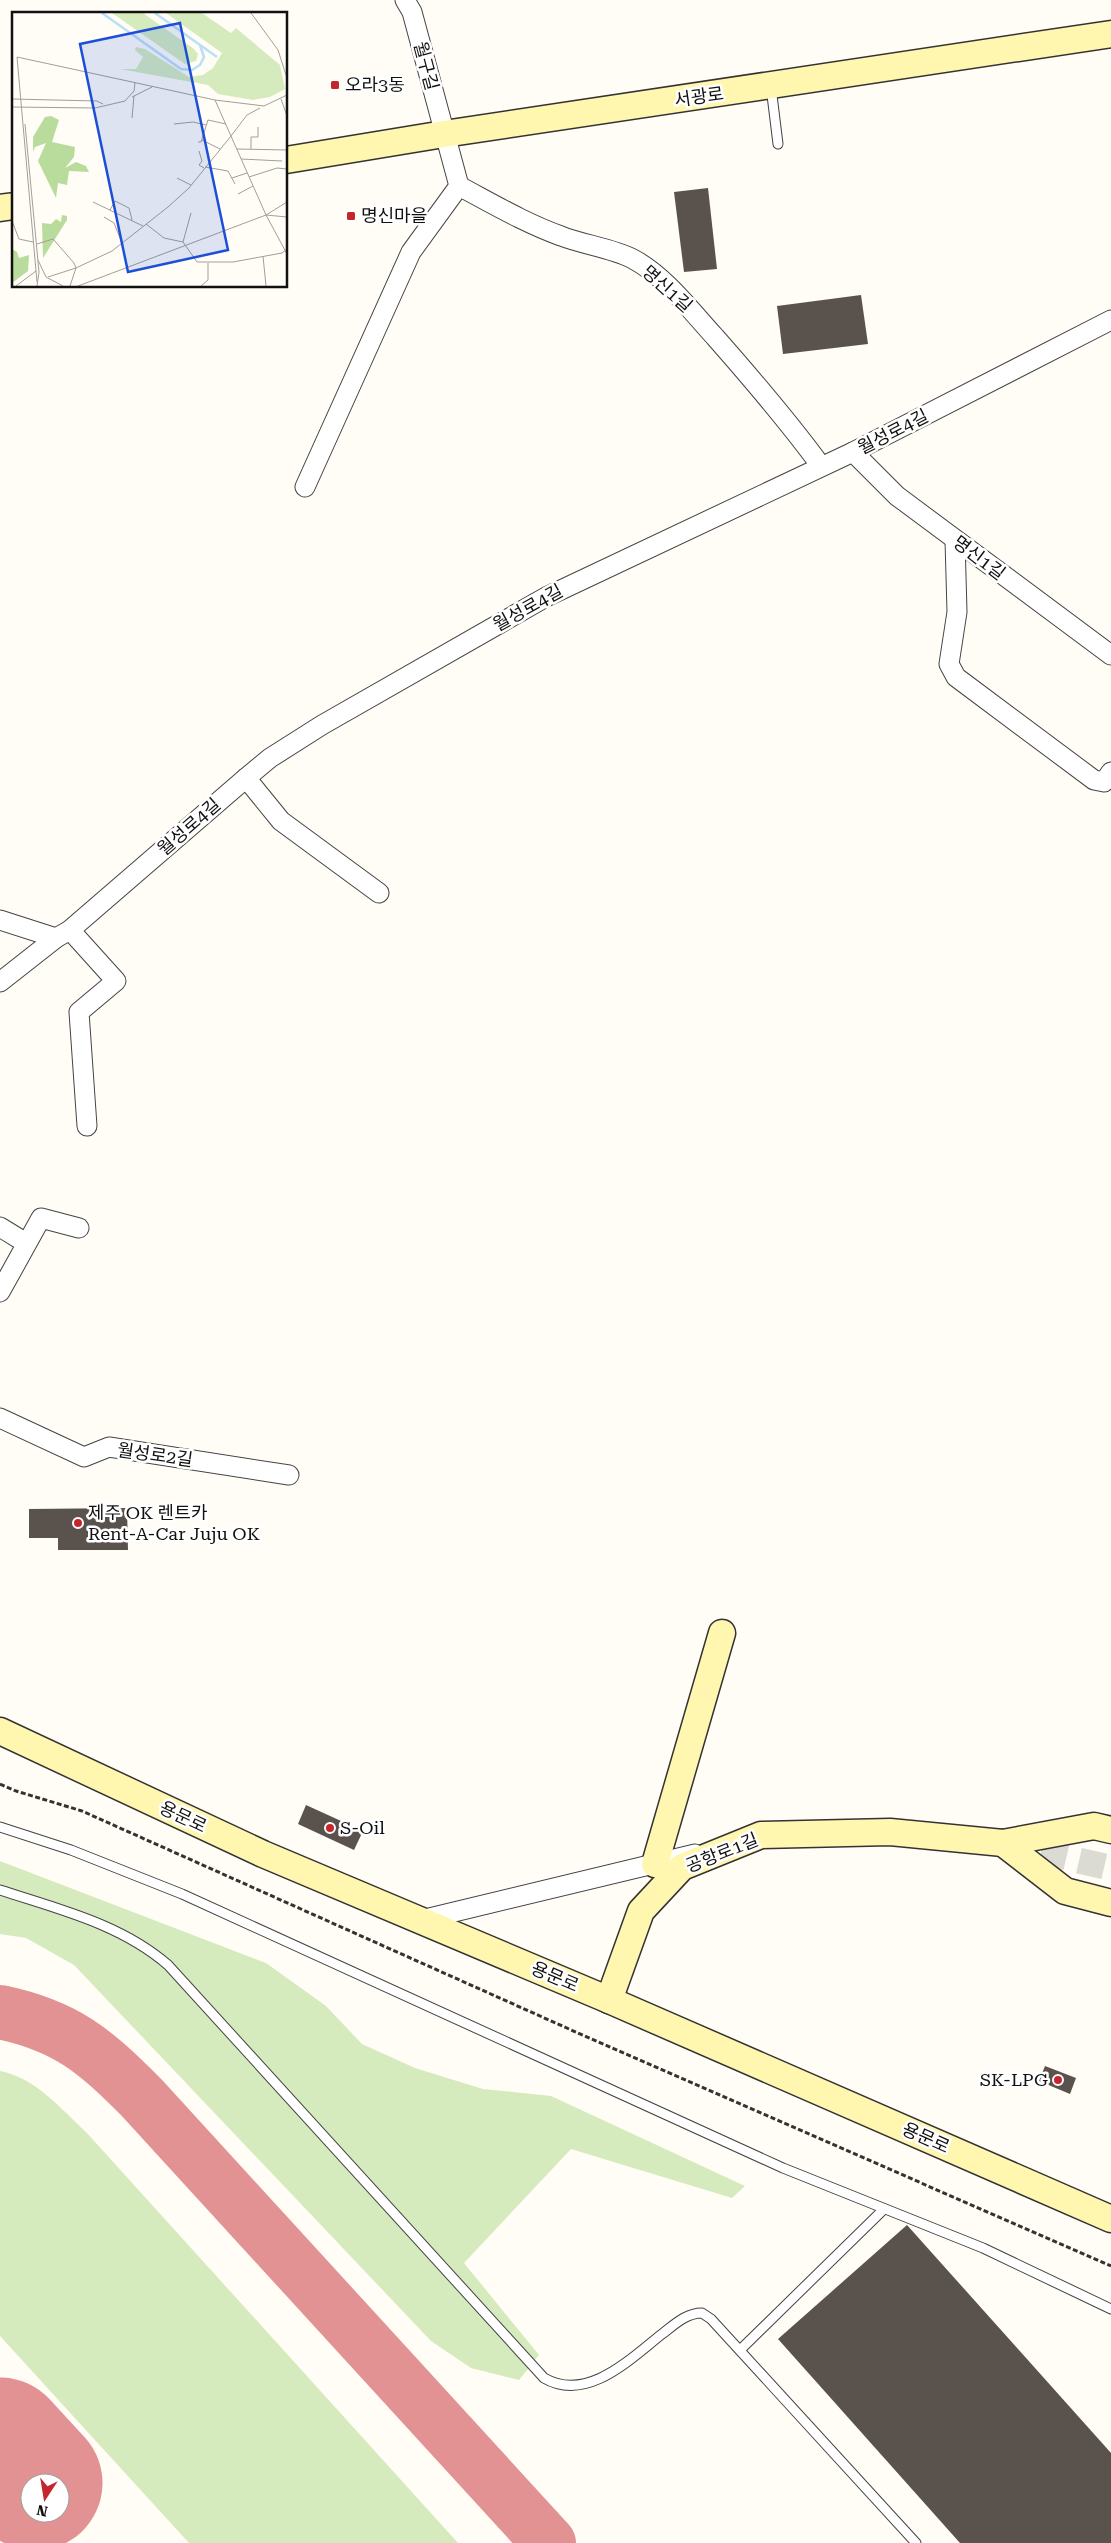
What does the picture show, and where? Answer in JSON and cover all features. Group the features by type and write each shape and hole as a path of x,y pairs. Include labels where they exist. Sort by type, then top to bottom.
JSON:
{"street":[{"name":"월구길","path":"405,0 412,12 459,186"},
{"name":"서광로","path":"288,160 444,134 771,87 1111,34"},
{"name":"명신1길","path":"459,186 503,212 561,237 632,259 653,274 689,308 763,392 796,431 820,466"},
{"path":"306,488 411,252 459,186"},
{"name":"월성로4길","path":"0,982 63,934 270,758 322,725 546,597 853,452 1111,320"},
{"name":"명신1길","path":"853,452 897,496 1111,655"},
{"path":"956,540 957,612 949,664 956,677 1094,780 1104,782 1111,772"},
{"path":"246,778 281,822 379,893"},
{"path":"0,920 63,934 116,981 79,1012 87,1126"},
{"path":"0,1292 41,1218 79,1228"},
{"path":"0,1228 26,1243"},
{"name":"월성로2길","path":"0,1418 84,1457 109,1448 289,1474"},
{"name":"공항로1길","path":"655,1864 722,1633"},
{"name":"용문로","path":"0,1731 263,1854 609,2000 1111,2218"},
{"name":"공항로1길","path":"609,2000 641,1911 682,1867 761,1835 890,1832 1004,1843 1094,1826 1111,1830"},
{"path":"1004,1843 1065,1891 1111,1903"},
{"path":"421,1920 740,1844"}],"lane":[{"path":"771,87 778,144"},
{"path":"0,1826 71,1850 182,1894 783,2168 983,2248 1111,2309"},
{"path":"0,1890 110,1928 149,1948 168,1965 544,2378 555,2384 568,2387 582,2385 604,2376 625,2363 675,2323 695,2313 702,2313 711,2319 740,2350 916,2543"},
{"path":"740,2350 884,2209"}],"path":[{"path":"0,1784 16,1791 82,1811 569,2029 1111,2266"}],"green space":[{"path":"0,1861 266,1963 326,2006 362,2044 415,2068 483,2089 551,2096 745,2186 732,2198 571,2149 464,2263 539,2355 519,2380 471,2368 431,2341 74,1965 26,1938 0,1934"},
{"path":"0,2071 25,2080 36,2087 86,2132 458,2543 189,2543 0,2336"}],"building":[{"path":"708,188 717,269 684,272 674,192"},
{"path":"861,295 868,344 783,354 777,306"},
{"name":"제주 OK 렌트카 Rent-A-Car Juju OK","path":"127,1508 128,1550 58,1550 58,1538 29,1538 29,1509"},
{"name":"S-Oil","path":"306,1805 363,1831 354,1850 298,1824"},
{"name":"SK-LPG","path":"1045,2066 1076,2078 1070,2094 1039,2081"},
{"path":"907,2225 1111,2453 1111,2543 960,2543 778,2339"}],"taxiway":[{"path":"0,2012 44,2025 62,2033 94,2054 125,2081 549,2543"}],"runway":[{"path":"0,2445 26,2473"}],"tunnel":[{"path":"1003,1843 1111,1868"}],"place":[{"name":"오라3동","path":"335,85"},
{"name":"명신마을","path":"351,216"},
{"name":"제주 OK 렌트카 Rent-A-Car Juju OK","path":"78,1523"},
{"name":"S-Oil","path":"330,1828"},
{"name":"SK-LPG","path":"1058,2080"}]}
